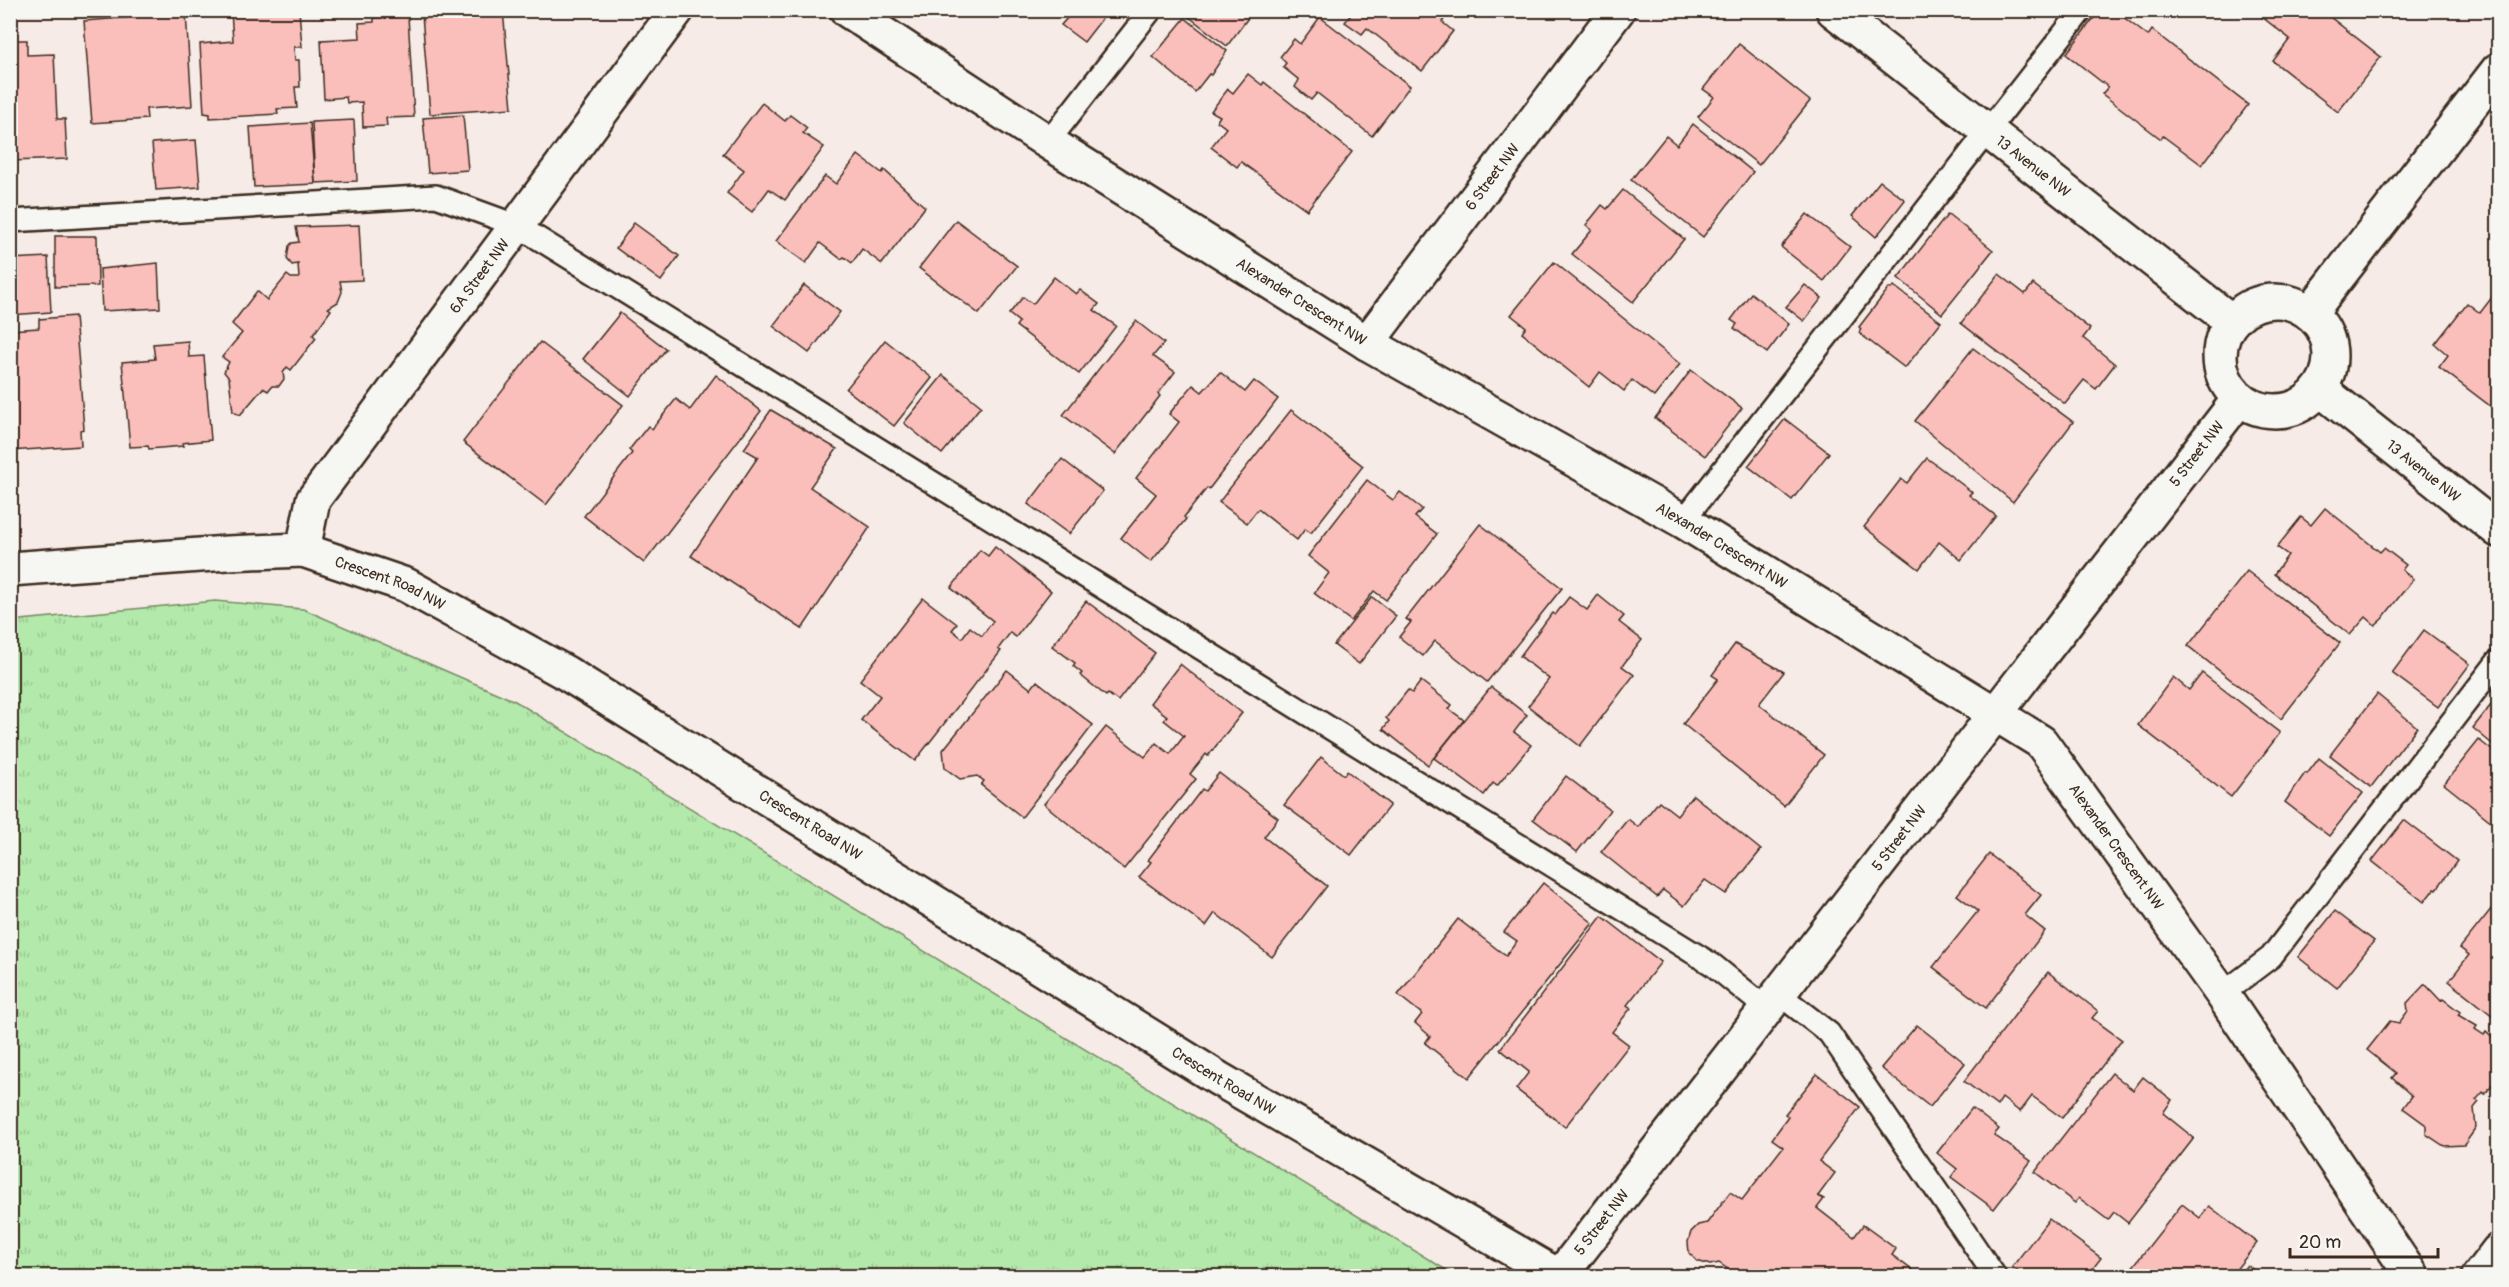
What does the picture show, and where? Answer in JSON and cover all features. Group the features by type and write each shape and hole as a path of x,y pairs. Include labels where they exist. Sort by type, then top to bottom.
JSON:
{"street":[{"name":"6A Street NW","path":"303,550 313,500 677,10"},
{"name":"Alexander Crescent NW","path":"847,10 1048,142 1367,343 1683,521 2042,742 2222,994 2412,1276"},
{"name":"6 Street NW","path":"1367,343 1618,10"},
{"name":"13 Avenue NW","path":"1833,10 2231,321"},
{"path":"2310,313 2499,70"},
{"path":"2277,301 2295,304 2310,313 2321,326 2328,341 2331,357 2328,374 2320,389 2307,402 2291,410 2273,412 2255,408 2240,399 2228,386 2221,370 2219,353 2222,337 2231,321 2244,310 2260,302 2277,301"},
{"name":"13 Avenue NW","path":"2320,389 2499,530"},
{"name":"5 Street NW","path":"1559,1276 2240,399"},
{"name":"Crescent Road NW","path":"10,569 227,553 303,550 406,585 566,674 1219,1079 1559,1276"},
{"path":"2479,1276 2499,1251"}],"lane":[{"path":"1048,142 1151,10"},
{"path":"1683,521 2082,10"},
{"path":"10,221 436,196 518,226 1713,965 1829,1033 1995,1276"},
{"path":"2222,994 2271,957 2499,661"}],"green space":[{"path":"215,601 303,609 515,701 1456,1276 11,1276 11,621"}],"building":[{"path":"299,10 302,47 294,47 295,60 299,60 300,87 295,87 297,108 277,109 278,114 210,118 210,114 204,113 200,44 233,41 231,11"},
{"path":"442,10 503,10 512,108 430,114 422,15 443,14"},
{"path":"1062,10 1114,10 1111,14 1108,11 1084,42 1061,25 1069,16"},
{"path":"1185,10 1254,10 1227,46 1184,13"},
{"path":"1343,10 1446,10 1449,13 1442,22 1453,31 1422,71 1367,28 1362,34 1345,22 1350,16"},
{"path":"2100,10 2114,10 2148,36 2152,30 2248,105 2202,165 2163,136 2161,139 2102,94 2108,87 2066,54"},
{"path":"2253,10 2321,10 2381,57 2338,112 2273,61 2290,39"},
{"path":"186,13 192,106 146,109 147,119 92,123 84,21"},
{"path":"408,16 414,117 386,118 387,126 363,127 362,102 347,103 346,97 324,99 321,40 360,38 359,23 374,22 374,18"},
{"path":"1320,17 1410,86 1372,136 1317,93 1311,100 1295,87 1299,80 1283,67 1286,63 1280,57 1294,39 1300,44"},
{"path":"1185,18 1227,51 1211,75 1209,74 1195,92 1153,57"},
{"path":"10,40 27,40 27,55 54,54 57,119 65,119 67,159 10,161"},
{"path":"1739,44 1810,101 1759,165 1698,117 1714,97 1703,89"},
{"path":"1248,74 1262,85 1264,82 1352,152 1307,210 1241,162 1237,167 1211,147 1226,128 1217,121 1220,116 1211,111 1228,89 1233,93"},
{"path":"762,103 785,121 790,115 807,128 803,133 824,147 785,200 769,189 752,212 727,193 744,170 723,154"},
{"path":"463,115 468,170 428,173 423,118"},
{"path":"354,120 357,181 315,183 312,122"},
{"path":"310,123 315,184 254,187 250,127"},
{"path":"1693,124 1753,172 1703,237 1631,180 1666,136 1677,145"},
{"path":"196,140 200,187 156,190 152,143"},
{"path":"858,155 882,173 884,170 925,207 882,264 862,249 852,263 844,257 841,259 820,243 806,263 776,241 825,176 836,184"},
{"path":"1880,181 1905,200 1876,237 1852,216"},
{"path":"1623,190 1684,239 1633,302 1572,254 1592,230 1586,225 1602,205 1607,209"},
{"path":"1807,214 1850,247 1824,281 1781,247"},
{"path":"1948,214 1993,250 1942,314 1898,278"},
{"path":"956,220 1017,266 979,314 919,268"},
{"path":"634,223 679,256 661,281 616,248"},
{"path":"359,225 362,280 340,281 342,292 338,302 328,308 331,310 313,335 316,338 291,370 287,367 283,373 284,379 279,386 272,386 268,391 263,388 240,415 233,412 229,378 224,372 229,362 222,357 242,333 232,324 257,291 267,300 287,275 291,278 299,278 298,264 292,265 287,259 289,246 299,242 296,227"},
{"path":"55,236 97,236 98,286 55,287"},
{"path":"48,257 51,312 10,315 10,259"},
{"path":"1554,262 1680,364 1654,397 1632,380 1624,391 1600,372 1589,387 1522,333 1526,327 1511,315"},
{"path":"158,263 160,308 102,311 100,269"},
{"path":"1999,274 2025,294 2033,284 2090,329 2083,338 2115,364 2096,389 2084,380 2065,404 1961,323"},
{"path":"1054,277 1076,294 1080,290 1099,304 1094,310 1116,326 1079,374 1016,326 1019,322 1009,314 1023,297 1033,304"},
{"path":"804,285 840,312 809,353 773,326"},
{"path":"1805,285 1822,298 1804,321 1786,307"},
{"path":"1894,286 1941,322 1905,368 1859,333 1861,329 1859,327 1889,288"},
{"path":"1751,293 1789,324 1767,353 1734,328 1737,324 1731,320"},
{"path":"2493,296 2498,300 2498,417 2492,412 2494,409 2439,367 2448,355 2435,344 2467,303 2480,313"},
{"path":"620,313 666,349 630,396 583,359"},
{"path":"75,316 84,429 80,430 81,446 10,451 10,330 39,328 39,319"},
{"path":"1136,321 1164,343 1153,356 1175,372 1158,394 1160,396 1115,454 1063,415"},
{"path":"885,340 932,378 894,426 846,389"},
{"path":"188,341 189,357 204,356 211,440 182,443 183,446 149,449 148,446 130,447 122,362 155,359 153,344"},
{"path":"540,342 623,405 546,505 463,442"},
{"path":"1973,348 2073,422 2013,502 1915,421"},
{"path":"1691,370 1742,408 1705,456 1655,418"},
{"path":"1220,372 1245,392 1254,381 1278,399 1151,562 1121,538 1156,494 1136,478 1179,422 1169,414 1193,385 1202,392"},
{"path":"716,375 761,411 644,563 584,516 632,453 629,450 648,426 652,429 676,399 690,410"},
{"path":"943,375 981,406 942,454 904,423"},
{"path":"771,410 837,449 810,487 870,527 802,629 691,556 758,457 744,449"},
{"path":"1291,410 1363,466 1311,533 1305,529 1297,540 1258,509 1247,523 1219,502"},
{"path":"1785,419 1829,453 1792,500 1748,466"},
{"path":"1927,458 1972,492 1969,495 1996,516 1961,560 1939,542 1919,569 1864,527 1901,479 1907,483"},
{"path":"1062,459 1103,491 1069,534 1028,504"},
{"path":"1367,480 1393,500 1400,492 1422,509 1415,517 1437,534 1386,600 1374,591 1351,621 1314,593 1329,573 1308,556"},
{"path":"2325,508 2380,552 2384,548 2406,565 2402,570 2413,579 2382,619 2375,625 2366,617 2350,635 2274,574 2288,555 2277,547 2301,517 2311,525"},
{"path":"1480,524 1562,588 1487,682 1435,641 1423,656 1399,637 1411,622 1406,619"},
{"path":"995,547 1051,591 1016,637 1010,633 998,649 1001,651 915,761 861,720 880,696 860,680 923,598 957,624 952,630 962,638 970,627 982,636 993,621 951,588 980,550 988,556"},
{"path":"2247,571 2340,643 2281,719 2188,646"},
{"path":"1598,595 1624,616 1619,622 1642,640 1622,666 1634,675 1580,746 1528,706 1549,679 1520,656 1552,613 1555,615 1569,597 1587,610"},
{"path":"1372,597 1396,616 1359,664 1334,645"},
{"path":"1086,601 1155,653 1118,701 1108,694 1106,696 1080,675 1082,673 1073,666 1075,663 1052,646"},
{"path":"2424,630 2470,664 2438,707 2392,673"},
{"path":"1735,644 1784,672 1759,704 1824,755 1784,806 1683,724 1718,679 1712,675"},
{"path":"1180,664 1242,713 1208,756 1206,754 1190,774 1196,779 1124,869 1044,804 1106,727 1145,757 1156,743 1170,754 1184,736 1164,720 1167,716 1150,703"},
{"path":"1007,670 1031,689 1037,681 1093,725 1022,817 981,785 984,781 977,776 960,779 945,768 943,750"},
{"path":"2202,673 2280,733 2231,797 2138,725 2173,677 2189,690"},
{"path":"1421,681 1452,705 1449,709 1464,720 1428,765 1383,729 1389,721 1386,718 1408,690 1412,693"},
{"path":"1491,687 1527,715 1514,732 1531,745 1497,786 1493,783 1484,795 1434,758"},
{"path":"2377,694 2417,727 2371,787 2330,755"},
{"path":"2498,696 2498,749 2473,728"},
{"path":"2479,740 2498,755 2498,816 2493,823 2444,784"},
{"path":"1321,757 1344,775 1347,771 1390,805 1351,855 1284,805"},
{"path":"2319,758 2363,793 2329,836 2285,802 2305,773 2307,774"},
{"path":"1219,773 1278,818 1264,837 1327,886 1272,957 1215,913 1206,926 1139,877 1151,862 1148,860 1202,789 1205,791"},
{"path":"1566,776 1610,810 1577,852 1533,819"},
{"path":"1693,795 1761,850 1726,894 1705,880 1684,906 1663,890 1657,897 1601,852 1628,819 1638,827 1659,801 1677,815"},
{"path":"2404,820 2457,861 2437,889 2435,888 2424,902 2372,861"},
{"path":"1989,854 2041,895 2025,915 2045,931 1986,1008 1933,967 1978,911 1957,895"},
{"path":"1543,883 1593,923 1469,1078 1425,1043 1430,1036 1415,1023 1422,1014 1398,995 1458,919 1506,956 1517,941 1504,932"},
{"path":"2492,908 2498,913 2498,1020 2449,981 2469,955 2460,948"},
{"path":"2335,911 2374,941 2337,988 2298,957"},
{"path":"1602,916 1661,962 1627,1005 1631,1008 1612,1032 1629,1045 1565,1127 1516,1089 1529,1072 1500,1049"},
{"path":"2048,972 2098,1011 2092,1018 2122,1040 2062,1118 2032,1096 2020,1112 2002,1098 1997,1106 1964,1081"},
{"path":"2425,984 2441,1001 2443,999 2460,1012 2458,1015 2477,1026 2475,1029 2484,1035 2486,1032 2498,1043 2498,1071 2495,1074 2498,1077 2485,1094 2483,1092 2476,1100 2479,1102 2474,1108 2476,1128 2464,1145 2444,1146 2426,1134 2426,1125 2403,1108 2412,1096 2392,1078 2396,1073 2367,1050 2390,1021 2399,1023 2408,1011 2407,1003"},
{"path":"1917,1025 1965,1063 1930,1107 1881,1068"},
{"path":"2112,1073 2133,1090 2143,1077 2172,1100 2163,1113 2194,1138 2128,1223 2114,1212 2108,1220 2079,1198 2075,1203 2035,1172"},
{"path":"1817,1074 1860,1107 1819,1161 1835,1173 1818,1196 1824,1199 1817,1208 1854,1237 1863,1225 1896,1249 1892,1255 1920,1276 1834,1276 1827,1271 1823,1276 1738,1276 1719,1263 1710,1265 1697,1261 1689,1253 1688,1242 1691,1232 1698,1225 1707,1223 1730,1192 1742,1200 1783,1147 1772,1139 1788,1117 1785,1114"},
{"path":"1972,1108 1999,1129 1994,1135 2031,1161 1994,1209 1951,1177 1957,1169 1937,1153"},
{"path":"2182,1204 2200,1218 2209,1206 2257,1243 2231,1276 2141,1276 2131,1269"},
{"path":"2049,1219 2101,1258 2087,1276 2024,1276 2012,1267"},
{"path":"2247,1265 2262,1276 2238,1276"}]}
